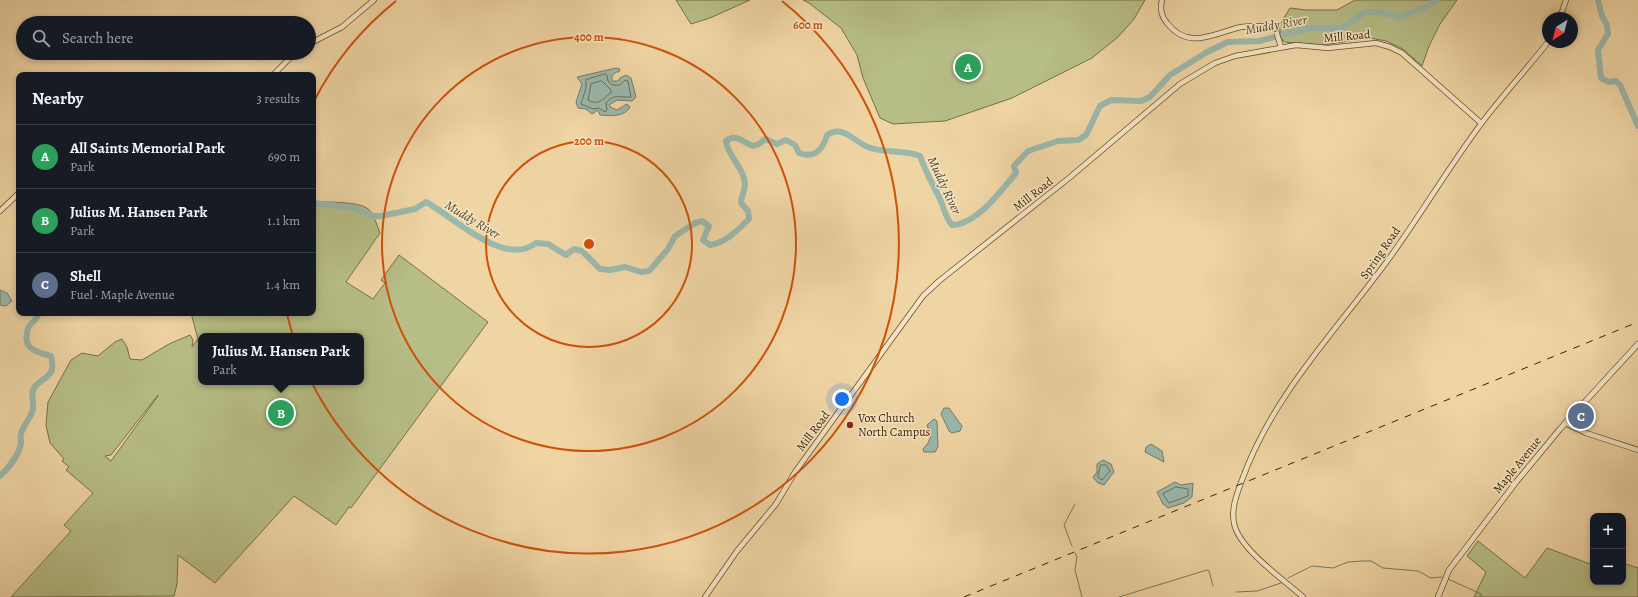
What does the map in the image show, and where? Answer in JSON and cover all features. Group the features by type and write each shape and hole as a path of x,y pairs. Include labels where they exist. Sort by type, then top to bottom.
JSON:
{"main road":[{"name":"Maple Avenue","path":"1438,597 1446,576 1454,563 1565,423 1638,344"}],"street":[{"path":"316,40 342,27 374,0"},
{"path":"1162,0 1161,8 1165,21 1175,32 1188,38 1204,38 1243,27 1271,26 1275,28 1278,33 1281,47"},
{"path":"1562,12 1566,0"},
{"name":"Mill Road","path":"705,597 740,548 779,500 795,472 923,296 939,281 1069,178 1180,84 1223,60 1281,47 1296,45 1328,48 1369,43 1390,46 1407,58 1482,123"},
{"name":"Spring Road","path":"1303,597 1250,550 1239,536 1234,524 1233,511 1241,483 1255,447 1296,380 1354,307 1482,123 1543,48"},
{"path":"276,72 288,60"},
{"path":"0,211 16,196"},
{"path":"1565,423 1586,433 1638,450"}],"green space":[{"path":"676,0 750,0 710,18 691,24"},
{"path":"803,0 1145,0 1134,19 1118,37 1092,58 1012,98 945,121 893,124 880,118 863,78 857,55 841,28"},
{"path":"1355,0 1457,0 1440,24 1429,46 1422,66 1403,49 1386,41 1370,38 1323,45 1285,42 1282,40 1279,26 1290,8 1306,10 1337,10"},
{"path":"316,201 361,206 367,208 375,219 380,233 346,282 373,299 385,283 381,280 399,255 488,322 351,508 349,507 336,525 294,496 215,583 178,555 177,584 174,596 11,597 71,531 64,525 93,493 66,470 69,467 62,461 64,459 50,443 46,425 48,402 71,360 82,353 98,356 115,342 122,339 127,347 130,359 142,360 169,344 190,335 193,340 192,347 198,339 192,316 316,316","holes":["158,396 111,461 105,456 111,455"]},
{"path":"1478,541 1525,578 1547,548 1590,564 1590,585 1626,585 1626,564 1638,568 1638,597 1474,597 1486,572 1467,556"}],"water":[{"path":"616,68 620,69 619,72 616,72 612,76 612,81 618,81 626,75 631,78 636,97 632,101 617,100 609,105 617,110 627,104 630,107 628,110 625,113 608,116 600,115 598,110 592,114 586,109 578,108 576,102 582,84 577,77"},
{"path":"0,290 7,293 12,301 6,306 0,305"},
{"path":"944,408 949,408 962,426 960,431 952,433 949,431 941,414"},
{"path":"934,419 937,421 938,447 935,452 924,452 923,449 931,436 927,425"},
{"path":"1151,444 1162,451 1164,462 1145,452 1146,447"},
{"path":"1103,460 1111,464 1114,472 1104,485 1098,483 1093,477 1097,472 1097,464"},
{"path":"1175,482 1181,485 1193,483 1192,497 1184,503 1168,508 1163,504 1157,492"}],"waterway":[{"name":"Muddy River","path":"316,203 355,208 372,216 381,216 415,209 426,202 480,238 495,245 509,249 523,249 536,243 548,244 566,255 574,249 582,251 600,269 610,270 625,267 641,272 649,271 668,249 675,236 695,223 702,221 709,226 703,240 710,245 726,239 736,232 749,219 748,211 741,203 745,187 744,179 740,168 727,147 726,141 736,138 753,146 759,144 765,139 777,144 786,140 795,145 799,153 810,155 818,152 827,135 833,132 838,132 848,135 863,145 874,149 920,156 940,199 946,216 952,225 970,219 988,205 1016,173 1014,166 1028,151 1058,141 1078,140 1086,135 1100,106 1111,100 1141,101 1150,97 1170,75 1207,52 1228,42 1259,41 1311,28 1342,28 1365,12 1379,12 1401,17 1430,5 1436,0"},
{"name":"Muddy River","path":"1598,0 1602,16 1607,25 1608,34 1598,50 1601,78 1609,82 1616,81 1620,85 1638,126"},
{"name":"Muddy River","path":"0,476 16,457 20,448 22,431 33,409 33,390 37,384 48,376 52,369 51,356 33,350 27,343 27,332 31,323 38,316"},
{"path":"1072,546 1064,525 1075,504"},
{"path":"1075,553 1077,557 1075,570 1082,597"},
{"path":"1288,578 1312,566 1333,568 1348,562 1362,561 1371,561 1383,568 1418,571 1431,578 1442,577"},
{"path":"1119,597 1207,570 1209,571 1213,586"},
{"path":"1448,579 1481,594 1482,597"},
{"path":"1236,592 1257,591 1281,583"}],"railway":[{"path":"964,597 1638,322"}],"place":[{"name":"All Saints Memorial Park","path":"968,67"},
{"name":"Julius M. Hansen Park","path":"281,413"},
{"name":"Shell","path":"1581,416"},
{"name":"Vox Church North Campus","path":"850,425"}]}
